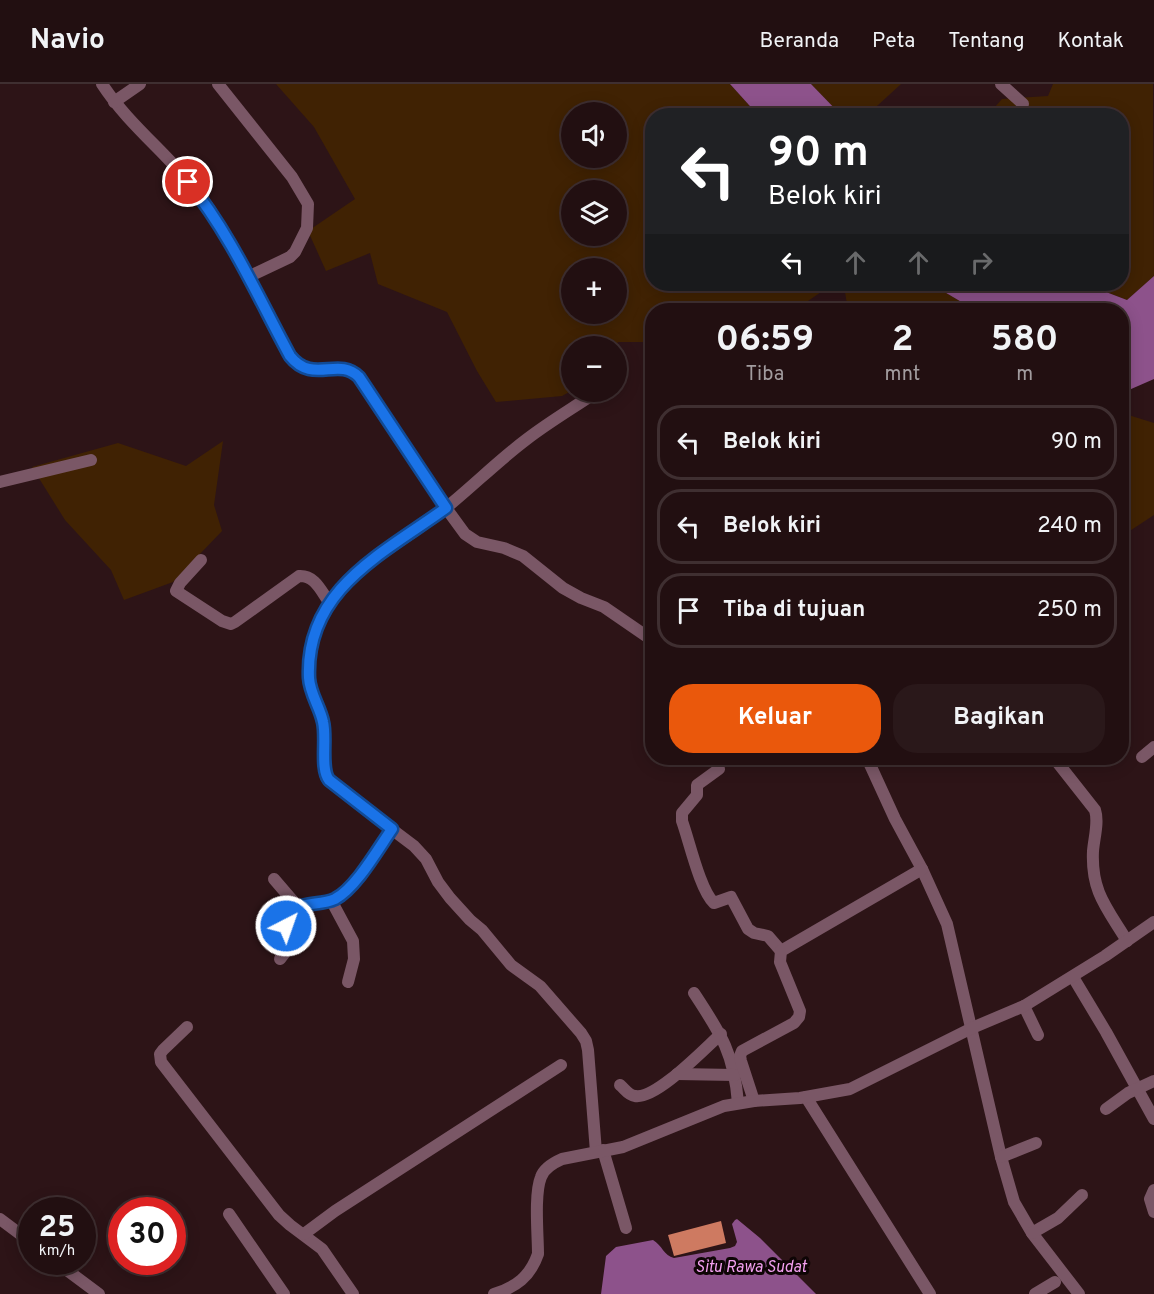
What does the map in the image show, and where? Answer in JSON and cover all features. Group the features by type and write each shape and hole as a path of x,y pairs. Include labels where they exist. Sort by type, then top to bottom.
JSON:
{"street":[{"path":"102,84 114,102 202,198 295,363 307,370 350,370 359,377 446,508 471,539 511,550 523,556 563,588 581,598 604,606 645,635"},
{"path":"114,102 140,84"},
{"path":"218,84 292,177 308,204 307,228 295,252 290,257 248,277"},
{"path":"1001,84 1023,104"},
{"path":"582,402 530,437 446,508 348,580 329,602 316,630 311,648 309,678 310,690 324,727 325,773 329,780 414,846 426,859 438,882 450,898 511,964 540,986 576,1025 586,1041 599,1151 626,1228"},
{"path":"0,482 91,460"},
{"path":"201,560 180,583 176,591 226,623 235,622 299,576 306,575 313,579 329,602"},
{"path":"1142,757 1154,747"},
{"path":"870,765 947,924 1001,1157 1014,1202 1032,1233 1079,1294"},
{"path":"1060,765 1098,817 1093,852 1093,879 1098,895 1127,941"},
{"path":"719,769 697,785 697,795 682,813 682,821 698,871 714,903 730,897 748,929 768,936 781,951 780,963 800,1011 794,1023 742,1051 741,1061 754,1101"},
{"path":"280,959 290,946 287,919 298,907 331,900 342,894 354,882 392,829"},
{"path":"781,951 853,907 922,869"},
{"path":"274,879 298,907"},
{"path":"331,900 353,941 354,959 348,982"},
{"path":"498,1293 519,1284 526,1278 534,1264 538,1254 538,1189 541,1177 545,1170 562,1159 623,1147 724,1106 806,1097 850,1089 972,1028 1024,1006 1154,922"},
{"path":"1072,976 1154,1119"},
{"path":"694,993 721,1034 735,1075 738,1103"},
{"path":"1024,1006 1038,1035"},
{"path":"187,1027 160,1054 161,1062 279,1215 322,1249 353,1294"},
{"path":"620,1085 631,1095 642,1096 661,1087 721,1034"},
{"path":"304,1234 561,1065"},
{"path":"677,1074 735,1075"},
{"path":"1106,1109 1136,1089 1154,1081"},
{"path":"806,1097 930,1294"},
{"path":"1001,1157 1036,1143"},
{"path":"1154,1190 1150,1199 1154,1212"},
{"path":"1032,1233 1058,1218 1082,1195"},
{"path":"229,1214 284,1294"},
{"path":"0,1219 18,1232"},
{"path":"73,1275 99,1294"},
{"path":"1035,1294 1055,1282"}],"shaded area":[{"path":"276,84 730,84 752,108 645,108 645,291 821,291 805,303 645,303 645,342 627,342 627,336 561,336 561,396 496,402 477,371 447,312 378,284 370,253 326,271 308,231 355,199 314,127"},
{"path":"811,84 901,84 875,108 834,108"},
{"path":"1053,84 1153,84 1154,276 1127,300 1103,291 1129,291 1129,108 994,108 1002,99 1048,96"},
{"path":"943,291 963,303 847,303 845,292"},
{"path":"1129,415 1154,423 1154,515 1129,531"},
{"path":"223,441 214,505 222,531 173,582 124,600 111,570 65,520 32,467 118,443 186,466"}],"water":[{"path":"730,84 811,84 834,108 752,108"},
{"path":"1154,276 1154,379 1129,390 1129,303 963,303 943,291 1103,291 1127,300"},
{"name":"Situ Rawa Sudat","path":"737,1219 760,1238 816,1294 601,1294 606,1256 616,1247 653,1240 674,1258 730,1248 737,1242 732,1224"}],"building":[{"path":"721,1221 726,1243 674,1256 668,1235"}],"route":[{"path":"188,182 216,220 295,363 307,370 338,369 355,373 446,508 348,580 326,606 316,630 311,648 309,678 310,690 324,727 326,777 392,829 354,882 342,894 326,903 298,907 287,919 286,926"}]}
